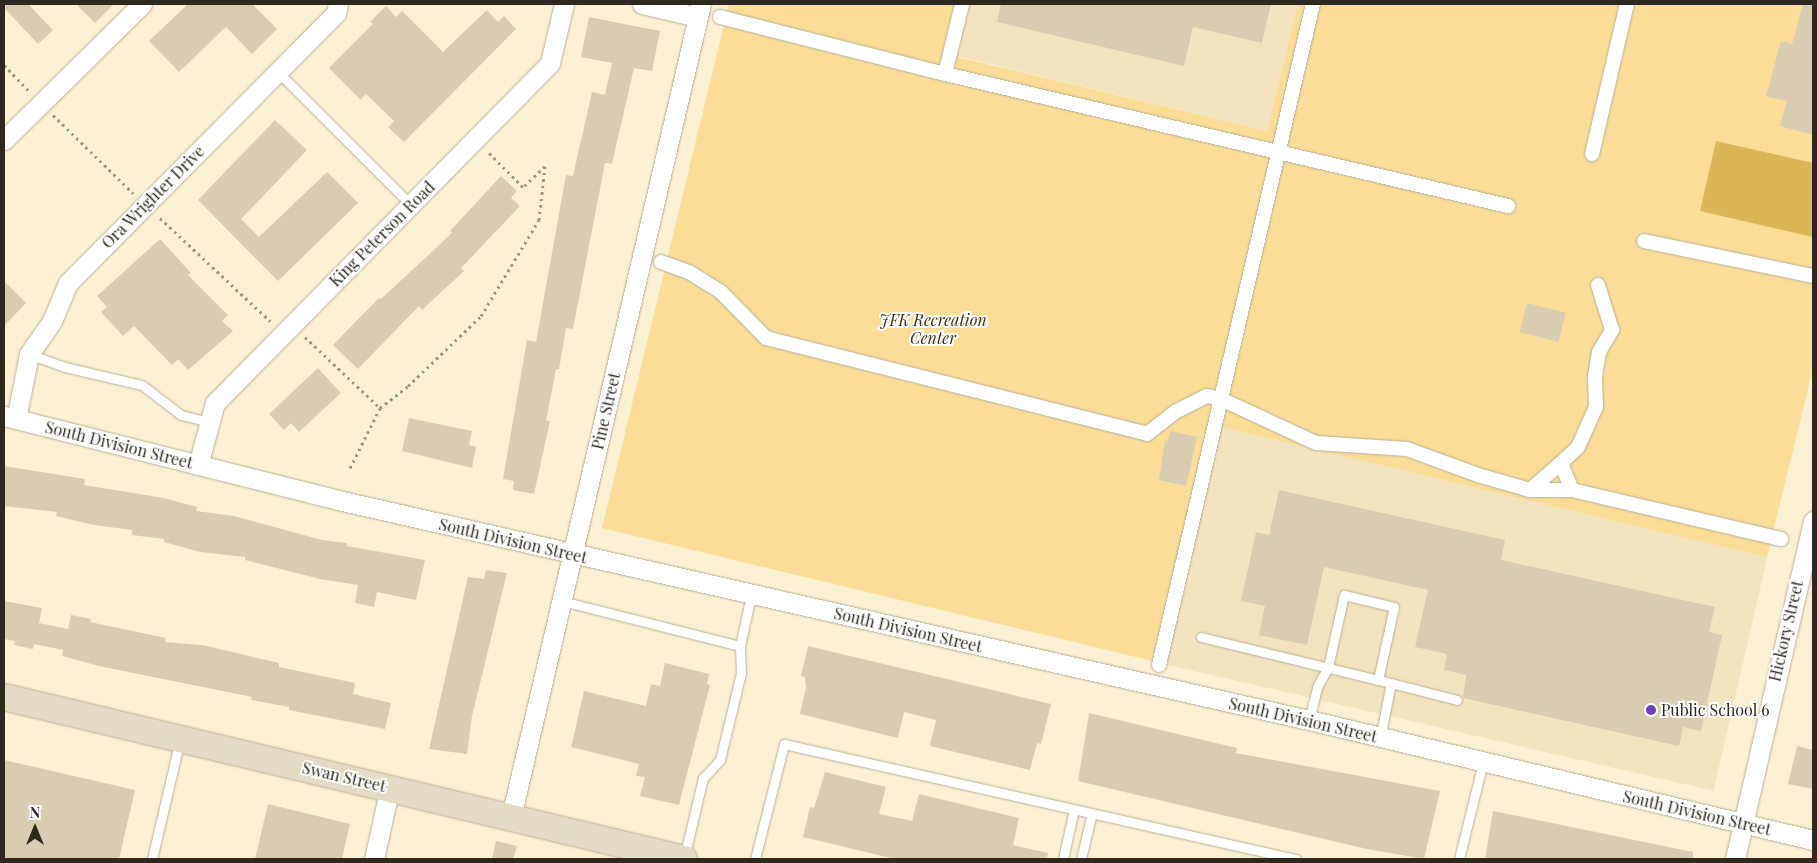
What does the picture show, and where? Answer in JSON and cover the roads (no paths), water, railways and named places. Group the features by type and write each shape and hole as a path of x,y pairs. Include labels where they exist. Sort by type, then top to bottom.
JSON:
{"main road":[{"name":"Swan Street","path":"4,697 684,859"}],"street":[{"path":"4,140 142,4"},
{"name":"Ora Wrighter Drive","path":"10,418 29,354 52,321 68,283 336,13 338,4"},
{"name":"King Peterson Road","path":"198,465 215,403 550,63 564,4"},
{"path":"642,4 700,11"},
{"path":"945,74 962,4"},
{"path":"1159,665 1313,4"},
{"path":"1592,154 1627,4"},
{"name":"Pine Street","path":"511,817 700,11"},
{"path":"720,17 945,74 1508,206"},
{"path":"1644,241 1813,276"},
{"path":"662,262 688,272 722,292 766,338 1147,434 1175,412 1207,396 1221,399 1316,444 1407,449 1478,475 1530,490 1572,490 1781,539"},
{"path":"1530,490 1578,447 1596,407 1595,377 1599,352 1612,330 1598,285"},
{"name":"South Division Street","path":"10,418 572,554 1309,720 1813,840"},
{"path":"1561,463 1572,490"},
{"name":"Hickory Street","path":"1735,859 1807,565 1813,521"},
{"path":"374,859 390,788"}],"lane":[{"path":"278,72 411,205"},
{"path":"29,354 65,366 142,385 176,412 210,422"},
{"path":"684,859 703,778 720,760 740,673 740,646 751,595"},
{"path":"1309,720 1317,687 1328,667 1344,595 1394,607 1378,680"},
{"path":"562,601 740,646"},
{"path":"1201,636 1457,700"},
{"path":"1380,738 1391,683"},
{"path":"152,859 180,738"},
{"path":"755,859 784,744 1296,859"},
{"path":"1459,859 1483,762"},
{"path":"1063,859 1074,810"},
{"path":"1081,859 1092,813"}],"place":[{"name":"Public School 6","path":"1651,710"}],"park label":[{"name":"JFK Recreation Center","path":"933,329"}]}
